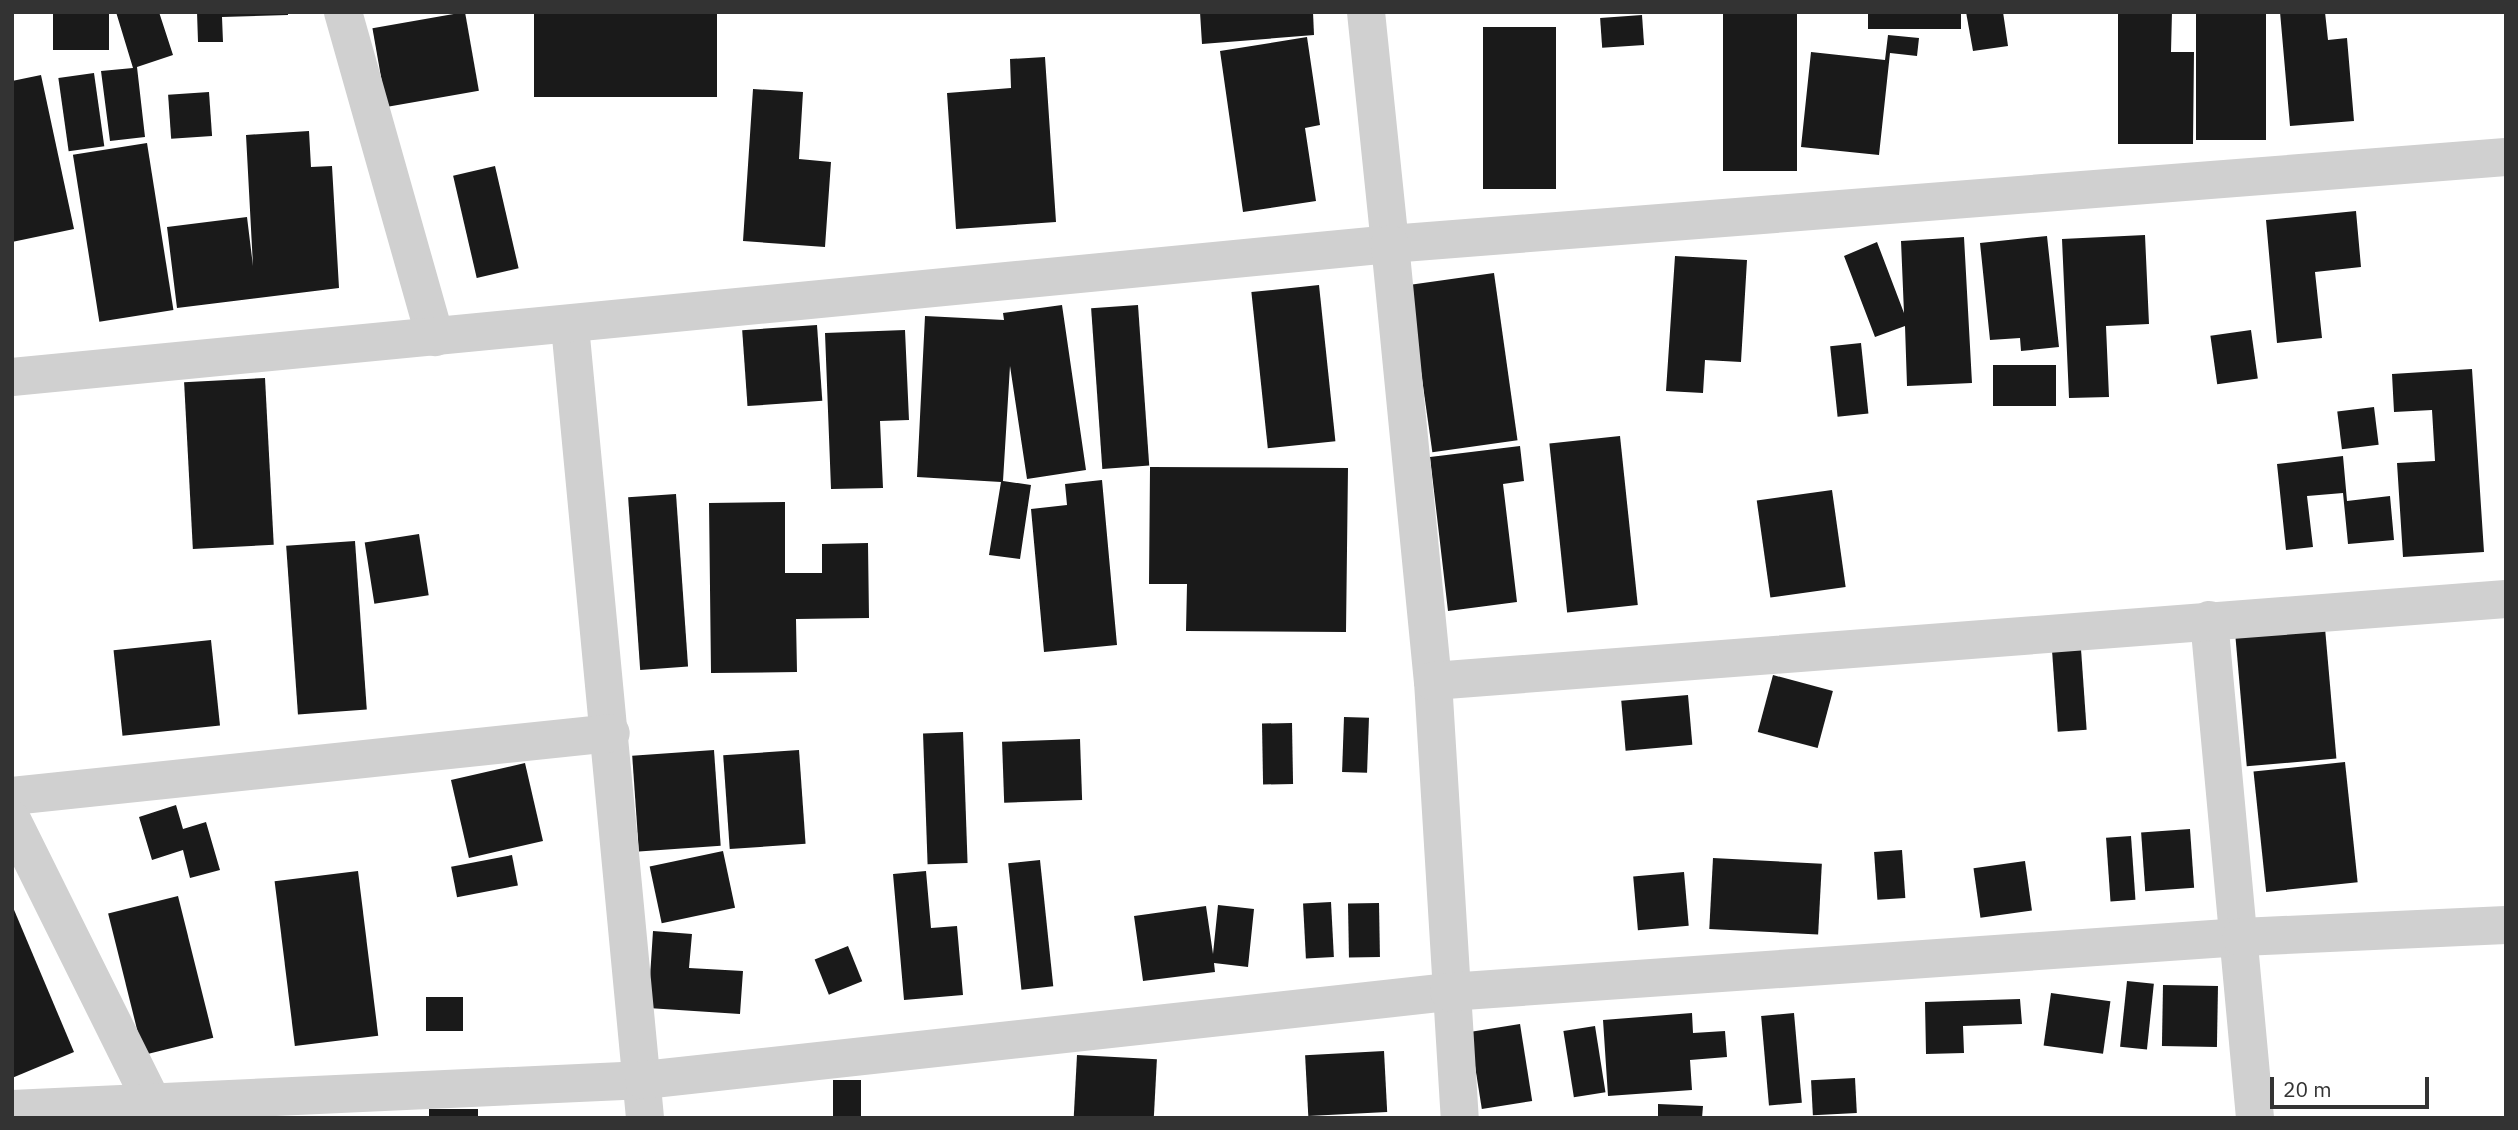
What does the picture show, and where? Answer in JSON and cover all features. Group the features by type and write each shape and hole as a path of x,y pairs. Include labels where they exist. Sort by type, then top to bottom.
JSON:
{"street":[{"path":"343,12 435,337"},
{"path":"1366,12 1433,681 1449,992 1461,1118"},
{"path":"13,372 570,326 1391,244 2506,157"},
{"path":"570,326 644,1080 645,1118"},
{"path":"1433,681 2506,599"},
{"path":"2209,620 2241,937 2255,1118"},
{"path":"12,796 611,733"},
{"path":"12,820 156,1109"},
{"path":"12,1109 156,1109 644,1080 1449,992 2241,937 2506,925"}],"building":[{"path":"53,12 109,12 109,50 53,50"},
{"path":"116,12 159,12 173,55 137,67 145,137 110,141 101,71 133,68"},
{"path":"197,12 288,12 288,15 222,17 223,42 198,42"},
{"path":"465,12 479,91 386,107 372,28"},
{"path":"534,12 717,12 717,97 534,97"},
{"path":"1200,12 1313,12 1314,35 1202,44"},
{"path":"1723,12 1797,12 1797,171 1723,171"},
{"path":"1868,12 1961,12 1961,29 1868,29"},
{"path":"1966,12 2003,12 2008,46 1973,51"},
{"path":"2118,12 2172,12 2171,52 2194,52 2193,144 2118,144"},
{"path":"2196,12 2266,12 2266,140 2196,140"},
{"path":"2280,12 2325,12 2328,40 2347,38 2354,121 2290,126"},
{"path":"1642,15 1644,45 1602,48 1600,18"},
{"path":"1483,27 1556,27 1556,189 1483,189"},
{"path":"1888,35 1919,38 1917,56 1890,53 1879,155 1801,147 1811,52 1885,60"},
{"path":"1307,37 1320,125 1305,128 1316,201 1243,212 1220,51"},
{"path":"1045,57 1056,222 956,229 947,93 1011,88 1010,59"},
{"path":"94,73 104,146 69,151 58,78"},
{"path":"41,75 74,229 12,242 12,81"},
{"path":"753,89 803,92 799,159 831,162 825,247 743,241"},
{"path":"209,92 212,136 171,139 168,95"},
{"path":"309,131 311,167 332,166 339,288 177,308 167,227 247,217 253,266 246,135"},
{"path":"147,143 173,310 99,322 73,155"},
{"path":"495,166 519,268 477,278 453,176"},
{"path":"2356,211 2361,267 2315,272 2322,338 2277,343 2266,220"},
{"path":"2145,235 2149,324 2106,326 2109,397 2069,398 2062,239"},
{"path":"2047,236 2059,347 2021,351 2020,338 1990,340 1980,243"},
{"path":"1964,237 1972,383 1907,386 1905,326 1875,337 1844,256 1877,242 1904,313 1901,241"},
{"path":"1675,256 1747,260 1741,362 1705,360 1703,393 1666,391"},
{"path":"1494,273 1518,440 1432,452 1409,285"},
{"path":"1319,285 1335,441 1268,448 1251,292"},
{"path":"1062,305 1086,470 1027,479 1010,366 1003,481 1031,485 1020,559 989,555 1001,482 917,477 925,316 1004,320 1003,313"},
{"path":"1138,305 1149,466 1102,469 1091,308"},
{"path":"817,325 822,401 747,406 742,330"},
{"path":"905,330 909,420 880,421 883,488 831,489 825,333"},
{"path":"2251,330 2258,379 2217,384 2210,336"},
{"path":"1861,343 1868,414 1838,417 1830,346"},
{"path":"1993,365 2056,365 2056,406 1993,406"},
{"path":"2472,369 2484,552 2403,557 2397,463 2435,461 2432,410 2394,412 2392,374"},
{"path":"265,378 274,545 193,549 184,382"},
{"path":"2374,407 2379,445 2342,449 2337,412"},
{"path":"1620,436 1638,605 1567,612 1549,443"},
{"path":"1520,446 1524,481 1503,484 1517,602 1448,611 1430,457"},
{"path":"2343,456 2347,501 2390,496 2394,540 2348,544 2343,493 2307,496 2313,547 2286,550 2277,464"},
{"path":"1150,467 1348,468 1346,632 1186,631 1187,584 1149,584"},
{"path":"1102,480 1117,645 1044,652 1031,509 1067,505 1065,484"},
{"path":"1832,490 1846,587 1770,598 1757,501"},
{"path":"676,494 688,667 640,670 628,497"},
{"path":"785,502 785,573 822,573 822,544 868,543 869,618 796,619 797,672 711,673 709,503"},
{"path":"419,534 429,595 374,604 365,543"},
{"path":"355,541 367,710 298,714 286,546"},
{"path":"2325,628 2336,759 2247,766 2235,636"},
{"path":"211,640 220,726 123,736 114,650"},
{"path":"2081,649 2087,730 2058,732 2052,651"},
{"path":"1773,675 1833,691 1818,748 1758,732"},
{"path":"1688,695 1692,745 1626,751 1621,701"},
{"path":"1344,717 1369,718 1367,773 1342,772"},
{"path":"1292,723 1293,784 1263,785 1262,724"},
{"path":"963,732 968,863 928,864 923,733"},
{"path":"1080,739 1082,800 1004,803 1002,742"},
{"path":"714,750 721,846 639,851 632,756"},
{"path":"799,750 806,844 730,849 723,755"},
{"path":"2345,762 2358,882 2266,892 2254,772"},
{"path":"525,763 543,841 469,858 451,780"},
{"path":"176,805 183,829 206,822 220,870 190,878 183,850 152,860 139,817"},
{"path":"2190,829 2194,888 2145,891 2141,832"},
{"path":"2131,836 2135,900 2111,902 2106,838"},
{"path":"1902,850 1905,898 1877,900 1874,852"},
{"path":"723,851 735,908 662,923 650,867"},
{"path":"512,855 518,885 457,897 451,867"},
{"path":"1713,858 1822,864 1818,935 1709,929"},
{"path":"1040,860 1053,986 1021,990 1008,863"},
{"path":"2025,861 2032,911 1980,918 1974,868"},
{"path":"358,871 378,1036 295,1046 275,881"},
{"path":"926,871 931,928 957,926 963,995 904,1000 893,874"},
{"path":"1684,872 1689,926 1638,930 1633,876"},
{"path":"178,896 213,1038 143,1055 108,913"},
{"path":"1331,902 1334,957 1306,958 1303,903"},
{"path":"1379,903 1380,957 1349,958 1348,904"},
{"path":"12,905 74,1052 12,1078"},
{"path":"1218,905 1254,909 1248,967 1214,963 1215,972 1143,981 1134,916 1206,906 1213,954"},
{"path":"653,931 692,934 689,968 743,971 740,1014 648,1008"},
{"path":"848,946 862,981 829,995 815,959"},
{"path":"2127,981 2154,984 2147,1049 2120,1047"},
{"path":"2163,985 2218,986 2217,1047 2162,1046"},
{"path":"2051,993 2110,1001 2103,1054 2044,1045"},
{"path":"426,997 463,997 463,1031 426,1031"},
{"path":"2020,999 2022,1024 1963,1026 1964,1053 1926,1054 1925,1002"},
{"path":"1692,1013 1693,1033 1725,1031 1727,1057 1690,1060 1692,1090 1608,1096 1603,1020"},
{"path":"1794,1013 1802,1103 1769,1106 1761,1016"},
{"path":"1520,1024 1532,1101 1482,1109 1470,1032"},
{"path":"1595,1026 1605,1092 1574,1097 1563,1031"},
{"path":"1384,1051 1387,1112 1308,1116 1305,1055"},
{"path":"1077,1055 1157,1059 1154,1118 1074,1118"},
{"path":"1855,1078 1857,1113 1813,1115 1811,1080"},
{"path":"833,1080 861,1080 861,1118 833,1118"},
{"path":"1658,1104 1703,1106 1702,1118 1658,1118"},
{"path":"429,1109 478,1109 478,1118 429,1118"}]}
